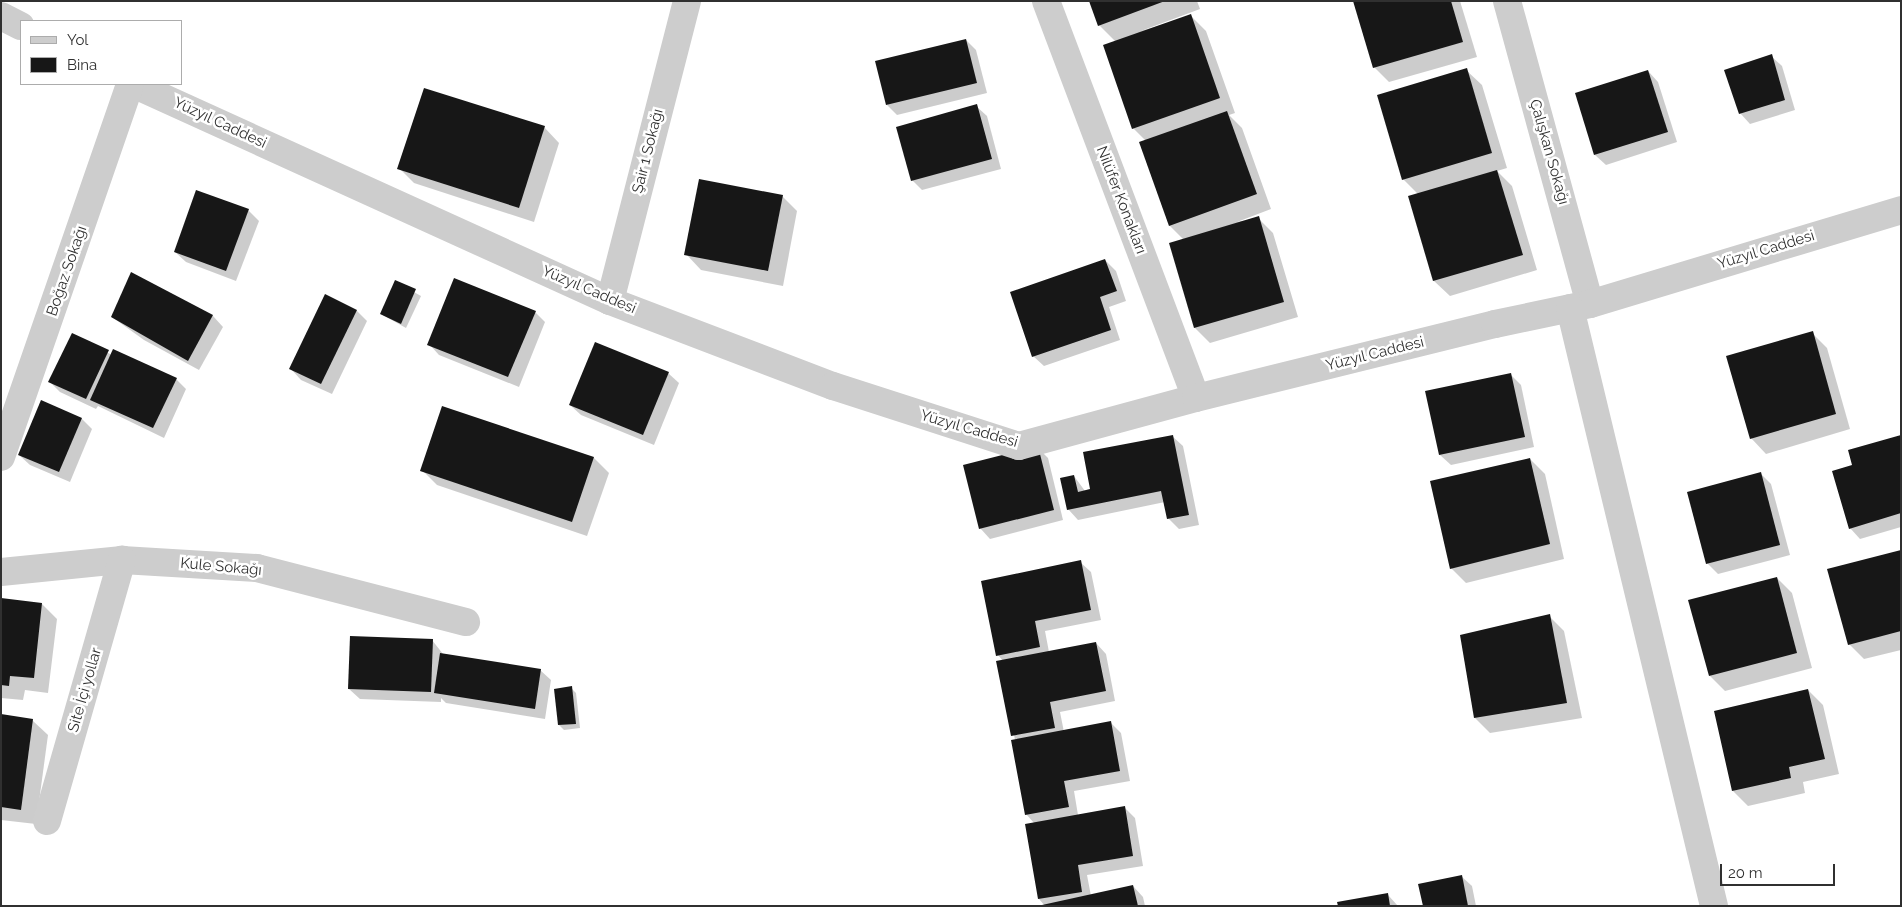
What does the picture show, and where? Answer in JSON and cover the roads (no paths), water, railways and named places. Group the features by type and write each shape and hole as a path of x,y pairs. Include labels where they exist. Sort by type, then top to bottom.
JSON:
{"street":[{"name":"Şair 1 Sokağı","path":"610,301 686,1"},
{"name":"Nilüfer Konakları","path":"1046,1 1196,398"},
{"name":"Çalışkan Sokağı","path":"1506,1 1580,306 1714,906"},
{"path":"1,16 20,26"},
{"name":"Boğaz Sokağı","path":"1,457 132,85"},
{"name":"Yüzyıl Caddesi","path":"134,85 610,301 832,386 1019,446 1196,398 1495,324 1580,306 1901,210"},
{"name":"Kule Sokağı","path":"1,572 122,560 257,568 466,622"},
{"name":"Site İçi yollar","path":"47,821 122,560"}]}
